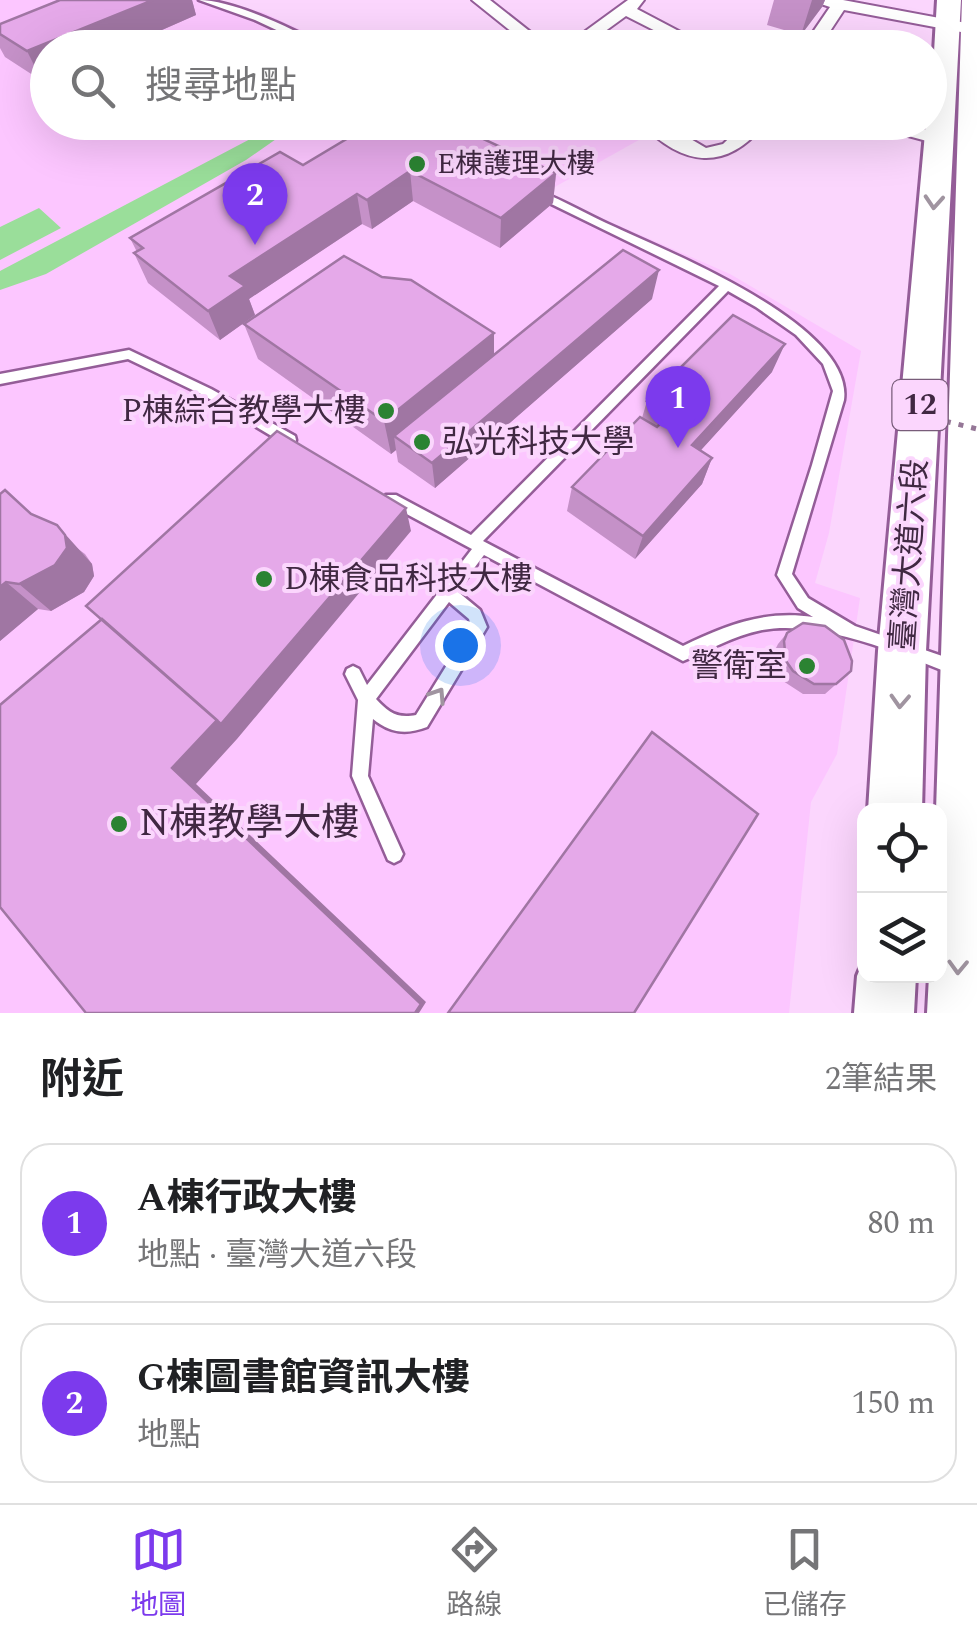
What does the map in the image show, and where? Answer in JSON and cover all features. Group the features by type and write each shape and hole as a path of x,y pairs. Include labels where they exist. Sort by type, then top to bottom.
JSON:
{"main road":[{"name":"臺灣大道六段","path":"947,96 964,17"},
{"name":"臺灣大道六段","path":"957,1013 972,674 964,17"},
{"name":"臺灣大道六段","path":"895,803 902,651 938,140"},
{"path":"884,1013 886,983"}],"street":[{"path":"480,0 519,30"},
{"path":"817,0 839,6 964,17"},
{"path":"596,30 631,5 673,30"},
{"path":"822,30 839,6"},
{"path":"677,140 695,152 717,157 732,151 741,140"}],"lane":[{"path":"202,0 284,30"},
{"path":"520,182 561,208 726,286 804,335 831,361 839,392 784,575 803,603 862,637"},
{"path":"394,854 360,776 366,699 449,593 478,544 726,286"},
{"path":"0,379 129,354 206,392 309,451"},
{"path":"377,490 684,654 731,631 782,620 862,637 972,674"},
{"path":"353,674 366,699 388,722 407,726 420,721 479,627 475,615 449,593"}],"path":[{"path":"908,412 977,430"}],"shaded area":[{"name":"弘光科技大學","path":"0,0 219,0 264,13 301,30 30,30 30,140 639,140 544,193 730,274 861,351 829,533 815,583 860,598 837,754 811,802 789,1013 0,1013"}],"green space":[{"path":"248,140 275,140 46,274 0,290 0,271"},
{"path":"39,208 61,228 0,260 0,227"}],"building":[{"path":"60,0 153,0 79,30 30,30 27,51 0,34 0,24"},
{"path":"345,140 485,140 556,173 501,218 410,171 367,200 357,194 230,276 245,286 208,311 134,253 143,248 130,238 280,152 303,165"},
{"path":"623,250 659,270 432,463 394,436"},
{"path":"344,256 382,277 411,280 494,333 384,421 244,324"},
{"path":"733,315 785,344 692,445 712,458 643,536 572,487 640,417 657,427 669,415 647,401"},
{"name":"D棟食品科技大樓","path":"277,431 406,508 221,724 86,606"},
{"path":"5,490 31,514 57,525 65,535 67,548 55,565 19,584 6,582 0,587 0,494"},
{"name":"N棟教學大樓","path":"102,619 217,720 172,768 421,1004 415,1013 86,1013 0,907 0,705"},
{"name":"警衛室","path":"803,623 825,626 844,640 852,661 851,671 836,684 814,684 793,671 786,661 787,633"},
{"path":"652,732 758,814 634,1013 448,1013"}],"place":[{"name":"E棟護理大樓","path":"417,164"},
{"name":"G棟圖書館資訊大樓","path":"255,245"},
{"name":"P棟綜合教學大樓","path":"386,411"},
{"name":"弘光科技大學","path":"422,442"},
{"name":"A棟行政大樓","path":"678,448"},
{"name":"D棟食品科技大樓","path":"264,579"},
{"name":"警衛室","path":"807,666"},
{"name":"N棟教學大樓","path":"119,824"}]}
